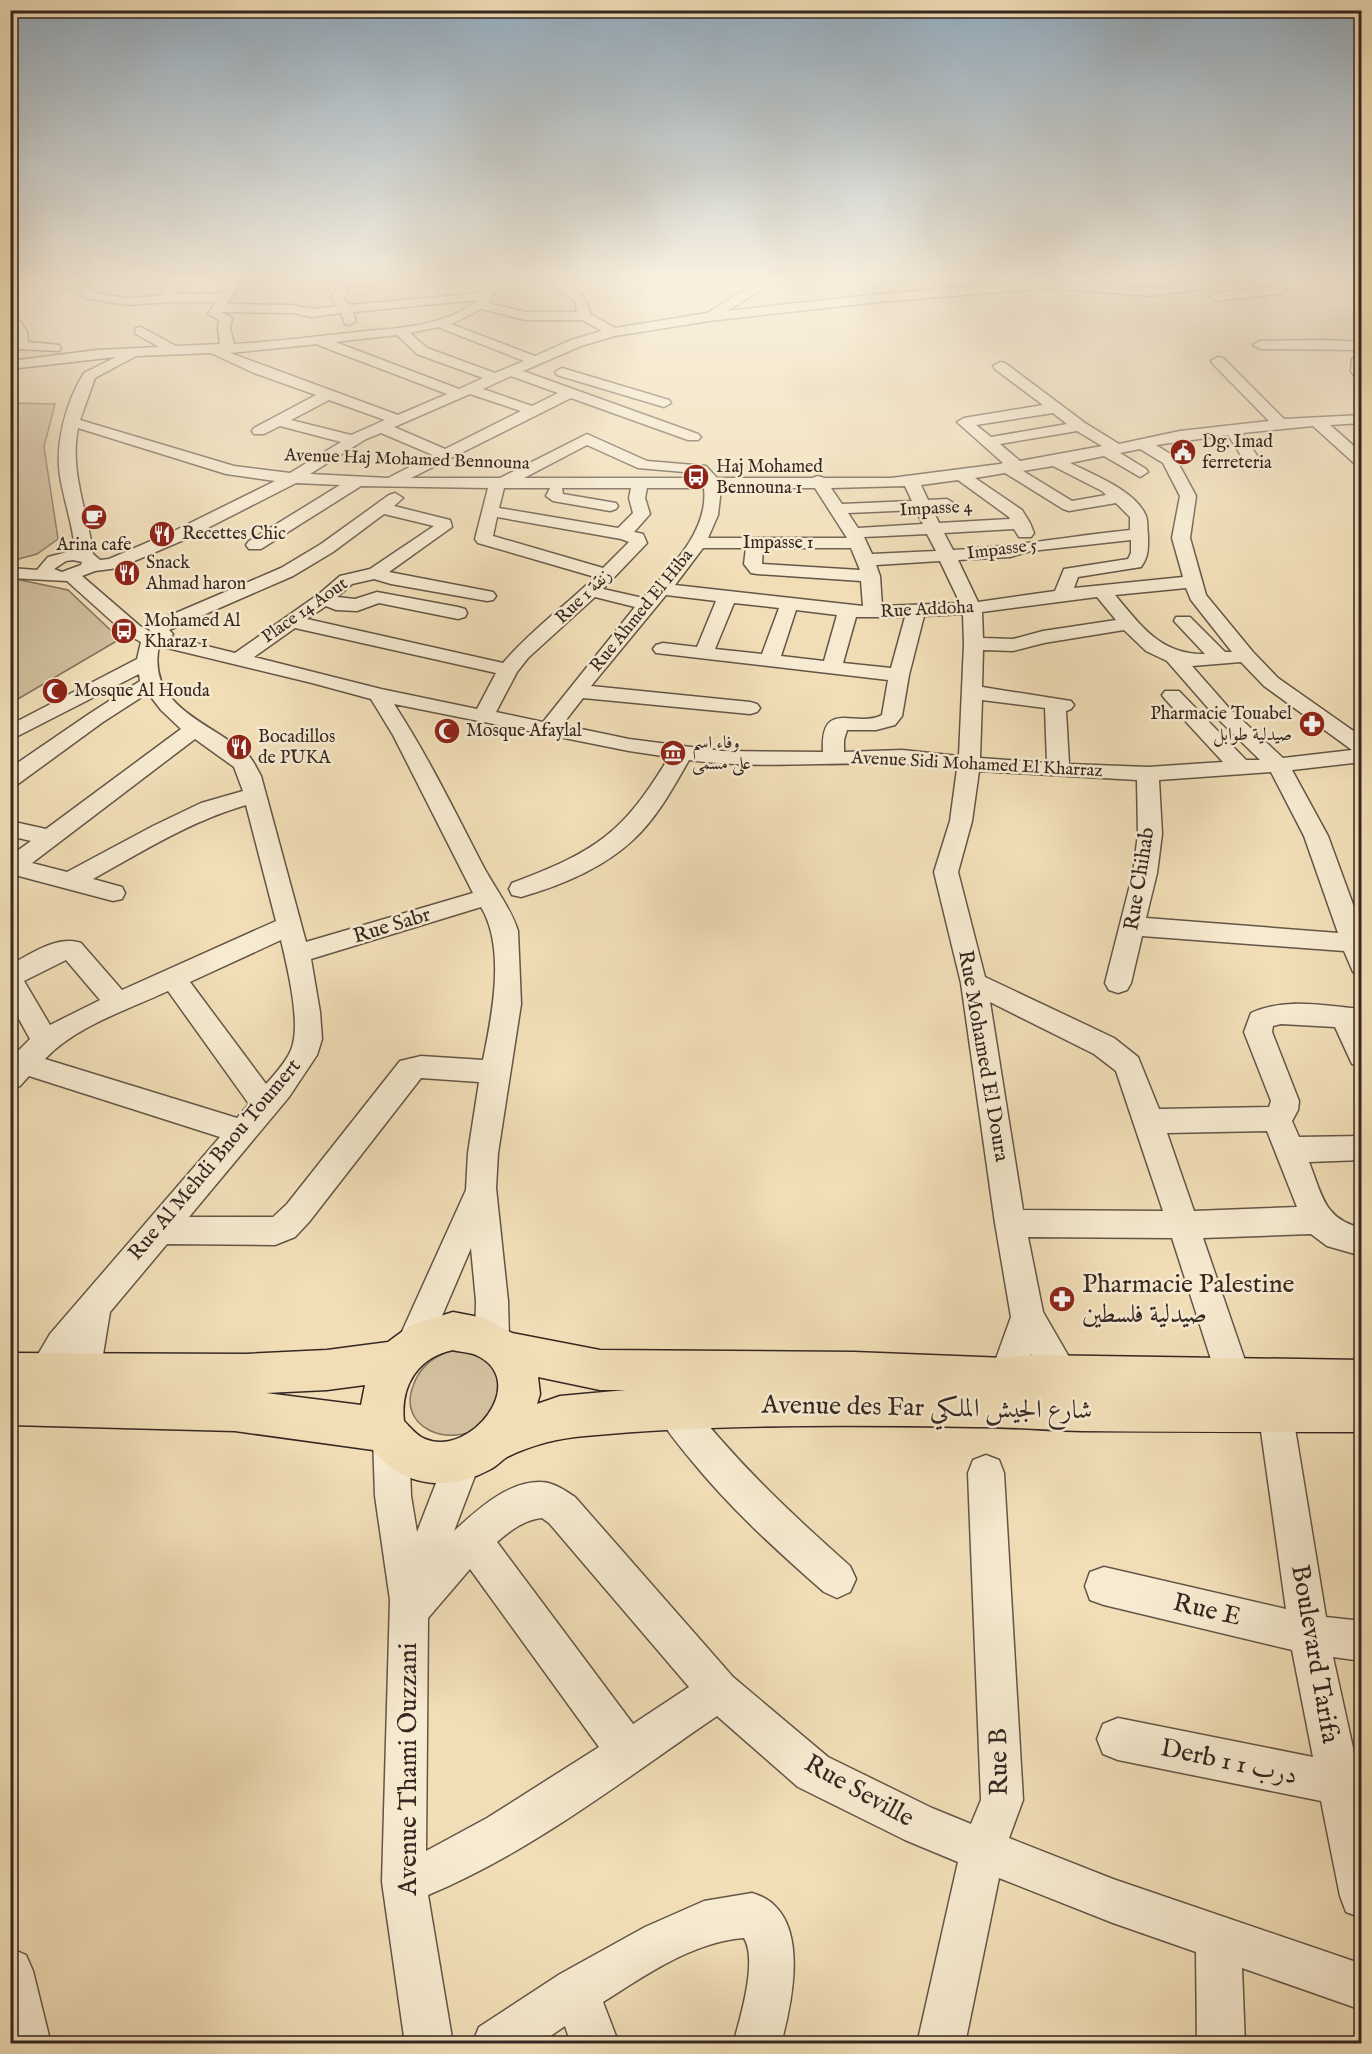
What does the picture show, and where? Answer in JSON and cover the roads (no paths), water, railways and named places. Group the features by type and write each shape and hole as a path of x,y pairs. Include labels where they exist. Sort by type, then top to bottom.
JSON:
{"main road":[{"path":"453,1331 473,1332 499,1345 515,1366 519,1384 517,1403 510,1422 480,1450 442,1463 421,1460 404,1451 388,1434 382,1404 386,1381 405,1354 431,1336 453,1331"},
{"name":"Avenue des Far شارع الجيش الملكي","path":"499,1345 600,1370 854,1372 1006,1378 1032,1375 1362,1380"},
{"path":"46,1373 185,1375 327,1370 405,1354"},
{"path":"10,1404 235,1410 388,1434"},
{"name":"Avenue des Far شارع الجيش الملكي","path":"480,1450 560,1417 672,1407 976,1406 1082,1410 1362,1411"}],"street":[{"path":"83,567 80,532 67,454 72,423 89,377"},
{"path":"278,377 398,420"},
{"path":"420,377 534,411"},
{"path":"491,377 495,378"},
{"path":"10,572 54,564 83,567 110,564 180,535 293,478 351,440 498,377"},
{"path":"527,377 693,437"},
{"path":"582,377 664,403"},
{"path":"1014,377 1140,472"},
{"path":"1234,377 1280,424"},
{"path":"390,483 534,411 601,383"},
{"path":"259,431 328,395"},
{"path":"1054,408 964,422 1011,467 1069,506 1122,497"},
{"name":"Avenue Haj Mohamed Bennouna","path":"72,423 232,471 293,478 390,483 558,484 911,482 1055,461 1142,443 1232,429 1362,419"},
{"path":"278,421 351,440"},
{"path":"1317,422 1355,450 1362,462"},
{"path":"987,442 1080,426"},
{"path":"380,428 447,455"},
{"path":"1232,429 1252,460"},
{"path":"608,575 483,538 489,511 500,482 587,439 644,465 700,469 708,474 712,482"},
{"path":"1142,443 1169,460 1188,496 1181,538 1191,582 1197,596 1246,656 1272,682 1362,747"},
{"path":"1055,461 1122,497 1138,516 1140,553 1135,563 1070,573 1063,595"},
{"path":"961,476 1010,509 1022,524 1029,546"},
{"path":"255,545 358,481"},
{"path":"818,481 856,538 868,568 873,613"},
{"name":"Rue Ahmed El Hiba","path":"548,729 647,605 683,567 697,543 712,503 712,482"},
{"path":"911,482 972,608"},
{"path":"10,734 327,548 415,483"},
{"path":"489,511 622,534 642,514 637,494 640,483"},
{"path":"558,484 554,496 610,506"},
{"path":"838,509 947,504"},
{"path":"377,597 383,576 441,530 444,525 381,508"},
{"name":"Impasse 4","path":"856,538 932,528 1022,524"},
{"path":"54,564 80,532"},
{"name":"Rue 1 زنقة","path":"483,717 508,670 521,654 608,575 639,541 635,537 622,534"},
{"name":"Impasse 5","path":"764,539 753,564 757,569 868,568 946,556 1010,552 1029,546 1139,534"},
{"name":"Impasse 1","path":"697,543 764,539 856,538"},
{"name":"Avenue Sidi Mohamed El Kharraz","path":"83,567 133,630 156,648 239,660 318,678 378,695 438,705 483,717 682,753 746,759 902,757 1058,770 1148,774 1278,765 1362,756"},
{"path":"383,576 487,596"},
{"name":"Place 14 Aout","path":"239,660 290,621 325,598 346,580 383,576"},
{"name":"Rue Addoha","path":"662,589 873,613 972,608 1063,595 1191,582"},
{"path":"591,591 647,605"},
{"path":"1102,591 1143,638 1174,657 1222,712 1278,765 1316,836 1357,954 1133,926"},
{"path":"325,598 336,604 357,605 377,597 458,613"},
{"path":"705,653 727,597"},
{"path":"770,660 789,605"},
{"name":"Rue Mohamed El Doura","path":"972,608 974,645 969,763 961,821 946,872 974,983 1010,1223 1027,1317 1063,1376"},
{"path":"832,667 848,611"},
{"path":"834,757 834,730 839,724 847,722 875,725 889,720 916,612"},
{"path":"290,621 508,670"},
{"path":"1183,621 1221,658"},
{"path":"974,645 1013,645 1043,636 1130,623"},
{"path":"10,779 96,718 156,648"},
{"name":"Rue Al Mehdi Bnou Toumert","path":"46,1373 95,1305 266,1105 303,1055 308,1039 307,1012 297,954 250,776 243,763 224,747 194,729 168,706 156,648"},
{"path":"663,649 899,675"},
{"path":"1174,657 1246,656"},
{"path":"577,691 750,708"},
{"path":"971,692 1060,704 1058,770"},
{"path":"378,695 404,735 487,897 502,921 507,942 507,1004 483,1153 481,1188 492,1302 499,1345"},
{"path":"1172,696 1240,767"},
{"path":"404,735 438,705"},
{"path":"14,862 50,838 194,729"},
{"path":"521,889 580,864 636,824 682,753"},
{"name":"Rue Chihab","path":"1118,983 1133,926 1150,834 1148,774"},
{"path":"69,882 209,808 254,795"},
{"path":"10,828 50,838"},
{"path":"14,862 69,882 114,893"},
{"name":"Rue Sabr","path":"297,954 487,897"},
{"path":"242,1132 17,1071 45,1041 72,1024 290,925"},
{"path":"45,1041 10,978 52,954 72,949 118,1003"},
{"path":"172,978 266,1105"},
{"path":"974,983 1078,1032 1118,1055 1128,1065 1149,1121 1234,1378"},
{"path":"1277,1119 1284,1110 1285,1101 1258,1032 1260,1020 1266,1016 1284,1013 1353,1019 1362,1056"},
{"path":"159,1230 204,1229 267,1232 284,1227 298,1213 410,1069 421,1067 495,1072"},
{"path":"1149,1121 1277,1119"},
{"path":"1277,1119 1317,1220 1338,1236 1362,1242"},
{"path":"1291,1150 1362,1148"},
{"path":"405,1354 481,1188"},
{"path":"1010,1223 1184,1225 1317,1220"},
{"name":"Rue Mohamed El Doura","path":"1006,1378 1027,1317"},
{"path":"672,1407 706,1453 776,1525 837,1579"},
{"name":"Boulevard Tarifa","path":"1275,1410 1309,1634 1350,1786 1362,1896"},
{"name":"Avenue Thami Ouzzani","path":"388,1434 393,1496 409,1605 404,1882 429,2043"},
{"name":"Avenue Thami Ouzzani","path":"409,1605 480,1450"},
{"name":"Rue B","path":"941,2043 983,1850 1002,1800 986,1473"},
{"name":"Rue Seville","path":"409,1605 490,1523 516,1505 542,1500 550,1502 562,1509 719,1691 813,1772 920,1825 1113,1901 1362,1987"},
{"path":"473,1541 628,1752"},
{"name":"Rue E","path":"1104,1586 1309,1634 1362,1641"},
{"path":"404,1882 426,1875 483,1845 719,1691"},
{"name":"Derb 1 درب 1","path":"1118,1739 1350,1786"},
{"path":"496,2043 576,1990 691,1927 718,1918 752,1915 764,1926 769,1938 771,1958 763,2023 757,2043"},
{"path":"1218,1936 1221,2043"},
{"path":"10,1971 27,2043"},
{"path":"576,1990 595,2043"}],"place":[{"name":"Dg. Imad ferreteria","path":"1183,452"},
{"name":"Haj Mohamed Bennouna 1","path":"696,477"},
{"name":"Arina cafe","path":"94,517"},
{"name":"Recettes Chic","path":"162,534"},
{"name":"Snack Ahmad haron","path":"127,573"},
{"name":"Mohamed Al Kharaz 1","path":"124,631"},
{"name":"Mosque Al Houda","path":"55,691"},
{"name":"Pharmacie Touabel صيدلية طوابل","path":"1312,724"},
{"name":"Mosque Afaylal","path":"447,731"},
{"name":"Bocadillos de PUKA","path":"239,747"},
{"name":"وفاء اسم على مسمى","path":"673,753"},
{"name":"Pharmacie Palestine صيدلية فلسطين","path":"1062,1299"}]}
